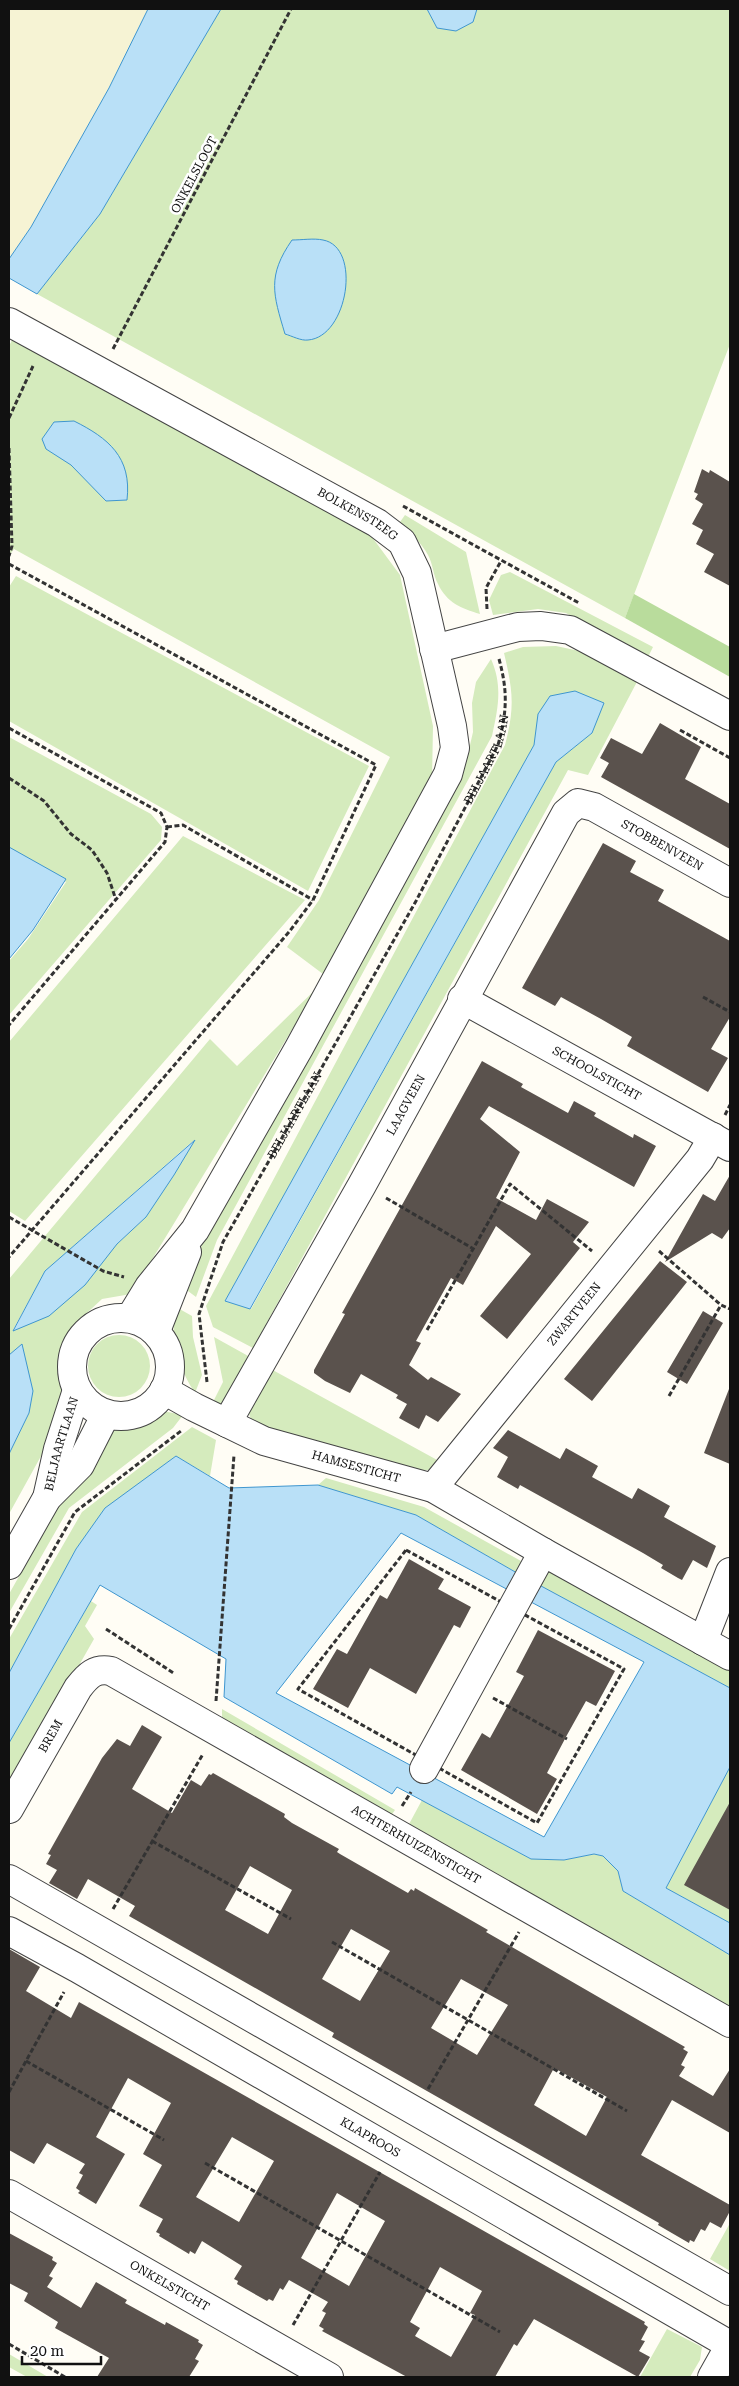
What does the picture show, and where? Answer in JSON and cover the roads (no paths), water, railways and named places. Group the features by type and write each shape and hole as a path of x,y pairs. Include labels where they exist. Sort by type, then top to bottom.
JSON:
{"street":[{"name":"BOLKENSTEEG","path":"9,322 377,523 402,542 417,573 434,649"},
{"path":"156,1331 195,1230 299,1048 448,774 454,748 452,726 434,649 518,627 541,626 570,630 730,716"},
{"name":"LAAGVEEN","path":"227,1423 362,1185 462,999 566,812 578,803 594,807"},
{"name":"STOBBENVEEN","path":"594,807 730,883"},
{"name":"SCHOOLSTICHT","path":"462,999 722,1142"},
{"name":"ZWARTVEEN","path":"433,1488 700,1159 722,1142"},
{"path":"130,1318 149,1287 195,1230"},
{"path":"130,1318 142,1322 156,1331 167,1349 170,1370 164,1390 150,1407 128,1416 106,1414 94,1408 77,1390 71,1369 75,1347 88,1329 107,1319 130,1318"},
{"name":"BELJAARTLAAN","path":"47,1498 58,1449 77,1390"},
{"name":"HAMSESTICHT","path":"164,1390 194,1407 264,1441 433,1488 538,1560 703,1640 730,1656"},
{"name":"BELJAARTLAAN","path":"9,1565 47,1498 80,1465 106,1414"},
{"path":"424,1769 538,1560"},
{"path":"703,1640 730,1572"},
{"name":"ACHTERHUIZENSTICHT","path":"100,1669 118,1673 730,2023"},
{"name":"BREM","path":"9,1809 78,1688 88,1676 100,1669"},
{"path":"9,1879 730,2291"},
{"name":"KLAPROOS","path":"9,1931 78,1968 730,2345"},
{"name":"ONKELSTICHT","path":"9,2194 330,2377"},
{"path":"712,2377 730,2345"}],"water":[{"path":"148,9 221,9 100,214 37,294 9,278 9,259 31,227 109,88"},
{"path":"427,9 477,9 473,22 456,31 437,28"},
{"path":"319,239 335,246 343,258 346,274 345,292 341,309 333,324 322,335 308,340 285,334 275,296 276,275 279,264 292,240"},
{"path":"74,421 97,434 115,451 126,472 128,485 127,500 106,501 71,465 46,449 42,439 54,422"},
{"path":"575,691 604,703 592,733 556,762 250,1309 225,1301 534,745 538,714 550,696"},
{"path":"9,847 66,879 33,930 9,959"},
{"path":"195,1140 146,1217 117,1244 85,1285 49,1316 13,1331 45,1271"},
{"path":"22,1344 33,1391 29,1413 9,1454 9,1355"},
{"path":"176,1456 229,1488 318,1485 416,1515 517,1573 730,1688 730,1767 666,1888 730,1923 730,1955 623,1891 618,1871 603,1856 594,1854 564,1860 531,1859 397,1787 392,1794 224,1697 226,1659 100,1585 9,1743 9,1673 76,1549 105,1508","holes":["401,1533 644,1662 544,1837 276,1693"]}]}
